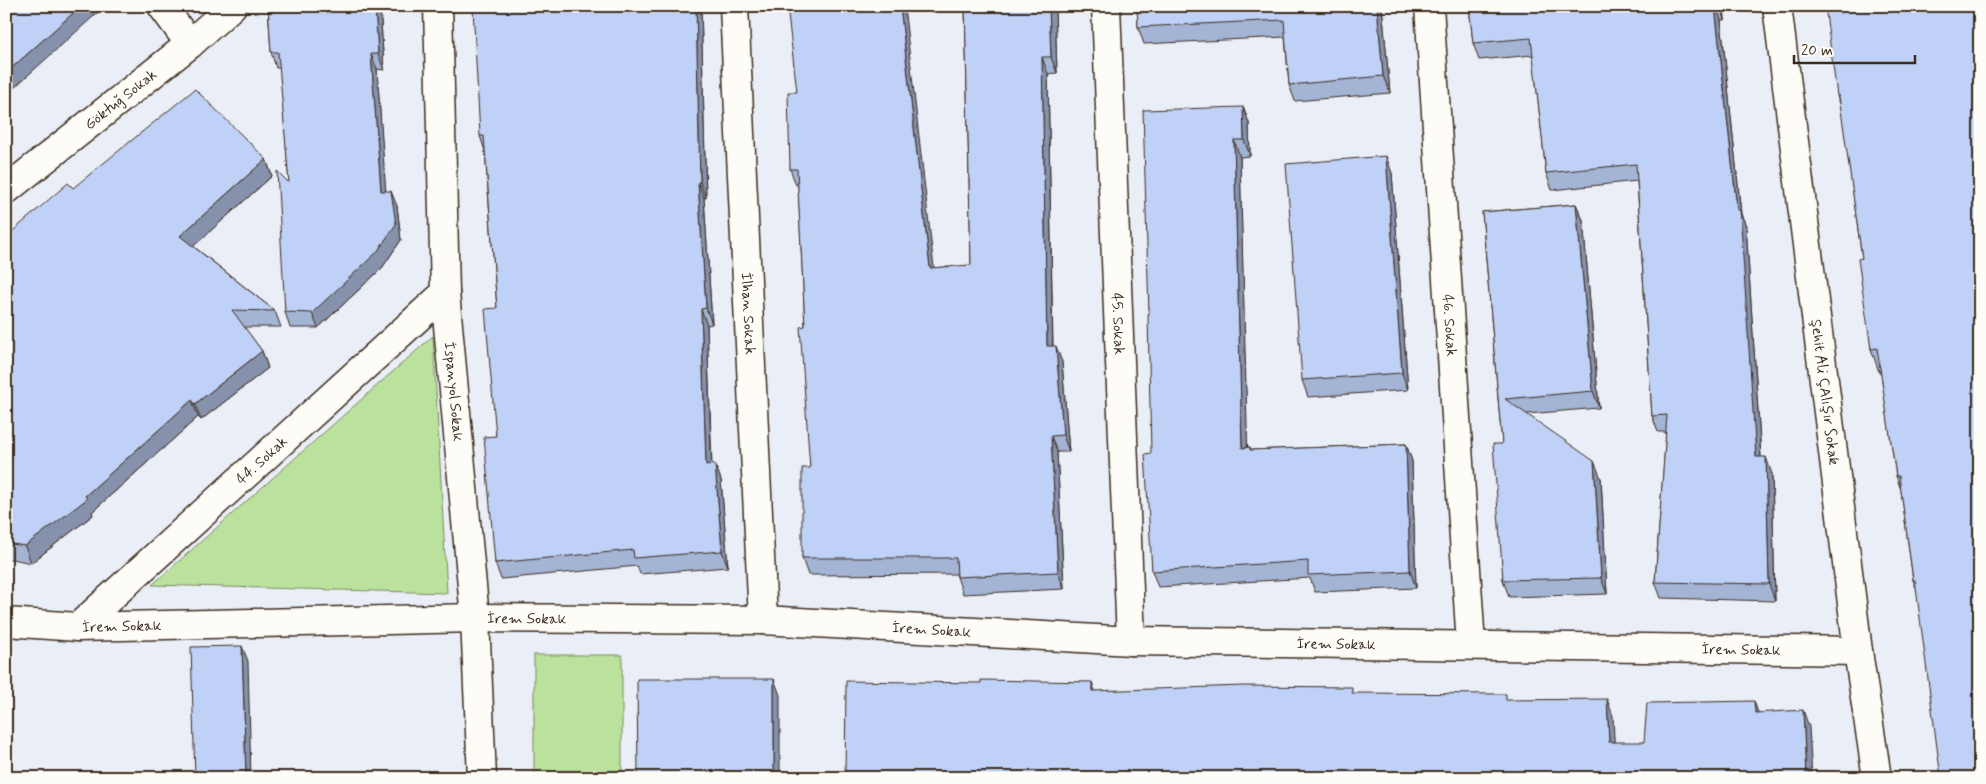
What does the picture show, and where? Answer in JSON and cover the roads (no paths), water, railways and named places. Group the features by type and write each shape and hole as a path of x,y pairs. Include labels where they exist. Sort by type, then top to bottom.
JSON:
{"street":[{"path":"162,6 190,44"},
{"name":"Göktuğ Sokak","path":"6,190 190,44 232,6"},
{"name":"İspanyol Sokak","path":"438,6 445,293 475,618 482,778"},
{"name":"İlhan Sokak","path":"734,6 763,620"},
{"name":"45. Sokak","path":"1106,6 1131,641"},
{"name":"46. Sokak","path":"1429,6 1471,645"},
{"name":"Şehit Ali ÇAlışır Sokak","path":"1777,6 1858,650 1878,778"},
{"name":"44. Sokak","path":"78,627 445,293"},
{"name":"İrem Sokak","path":"6,622 78,627 475,618 763,620 1131,641 1858,650"}]}
